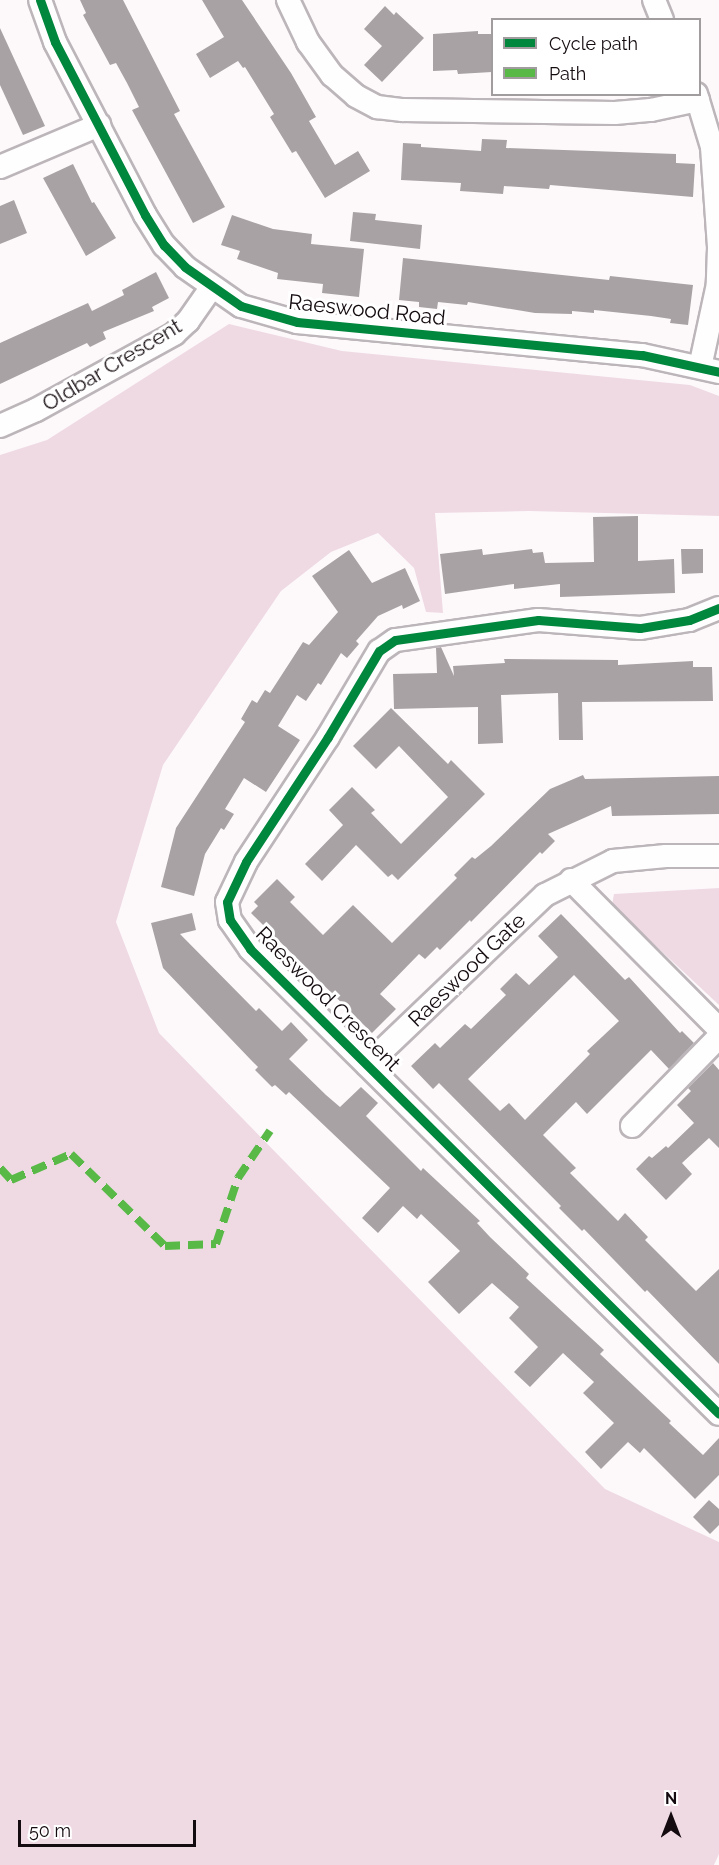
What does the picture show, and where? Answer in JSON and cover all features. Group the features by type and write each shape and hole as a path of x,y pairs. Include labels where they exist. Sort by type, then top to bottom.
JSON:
{"street":[{"name":"Raeswood Road","path":"40,0 55,42 145,215 164,245 185,267 211,288 241,306 297,322 642,355 710,369"},
{"path":"288,0 308,42 332,75 356,96 377,107 403,110 615,113 651,110 697,97 712,147 719,248 710,369"},
{"path":"654,0 661,18"},
{"path":"0,167 99,125"},
{"name":"Oldbar Crescent","path":"0,426 36,410 174,334 188,321 211,288"},
{"name":"Raeswood Crescent","path":"719,608 689,620 640,628 538,620 438,632 395,640 379,651 328,737 246,862 227,902 230,920 250,949 719,1414"},
{"name":"Raeswood Gate","path":"368,1065 545,895 613,861 666,856 719,856"},
{"path":"571,880 719,1029"},
{"path":"632,1126 719,1037"}],"shaded area":[{"path":"229,324 342,351 690,385 719,396 719,516 529,511 435,513 443,613 426,612 414,568 378,533 331,552 281,591 163,765 116,922 159,1033 605,1489 719,1542 719,1854 714,1865 0,1865 0,455 47,440"},
{"path":"719,888 719,1005 612,905 614,894"}],"building":[{"path":"80,0 123,0 180,111 174,114 225,207 193,223 132,110 139,107 127,83 116,63 110,65 83,15 86,13"},
{"path":"202,0 242,0 291,73 316,117 309,121 335,165 358,151 370,171 325,198 296,151 292,153 270,117 274,114 245,67 243,68 238,61 210,78 196,54 224,37"},
{"path":"385,6 394,15 396,12 424,38 382,82 364,65 382,46 364,29"},
{"path":"0,28 45,126 23,135 0,85"},
{"path":"478,31 478,34 491,34 491,72 458,74 457,70 433,71 433,34"},
{"path":"482,139 507,140 506,148 676,154 676,163 695,164 693,197 550,185 549,189 504,186 503,194 460,191 461,183 401,180 403,143 421,144 421,147 481,151"},
{"path":"73,164 92,203 94,202 116,238 86,256 43,178"},
{"path":"14,200 27,233 0,244 0,206"},
{"path":"353,212 376,214 375,220 422,225 420,249 350,241"},
{"path":"232,215 273,229 312,234 311,244 364,249 359,297 322,293 323,284 277,279 278,273 237,259 240,251 221,245"},
{"path":"403,258 609,280 610,276 693,285 688,325 670,323 671,319 594,310 594,313 572,311 572,314 535,313 468,302 467,305 438,302 437,309 419,307 419,302 399,300"},
{"path":"156,272 169,298 152,307 154,311 103,332 106,339 90,347 87,343 0,384 0,343 88,303 92,311 124,295 122,290"},
{"path":"638,516 638,561 674,559 675,593 560,597 560,584 514,589 514,584 445,594 440,554 482,549 483,555 532,549 533,553 543,552 545,563 594,562 593,517"},
{"path":"681,549 703,549 703,573 682,574"},
{"path":"349,550 372,583 405,568 420,601 403,609 402,605 378,616 356,641 359,644 347,658 341,653 321,685 318,683 306,701 297,695 278,726 300,740 266,792 244,778 225,809 234,814 224,830 221,828 205,854 194,896 161,887 176,828 245,722 241,719 252,700 257,703 265,690 270,693 303,642 309,645 338,612 312,576"},
{"path":"441,647 454,676 453,666 505,663 504,659 618,660 618,665 693,661 693,667 712,667 713,701 582,702 583,740 559,740 558,693 501,695 503,743 478,744 478,707 394,709 393,674 437,673 436,648"},
{"path":"391,708 448,764 451,760 485,794 398,880 392,874 388,877 356,845 322,881 305,864 343,825 329,810 352,787 375,810 371,813 401,844 448,797 399,746 376,769 353,746"},
{"path":"583,775 585,779 719,776 719,814 612,816 611,806 548,834 555,841 542,854 540,852 471,922 470,920 440,950 437,947 425,959 419,954 380,994 396,1009 372,1033 251,913 258,906 254,902 277,879 295,897 290,902 323,935 353,905 392,943 457,878 454,875 472,857 475,859 491,846 550,789"},
{"path":"192,913 196,930 180,934 256,1011 259,1008 282,1031 291,1022 308,1040 289,1059 340,1107 361,1087 378,1103 366,1116 421,1171 423,1168 480,1221 477,1223 529,1274 526,1278 604,1350 600,1354 671,1421 669,1423 703,1455 719,1438 719,1475 695,1499 644,1448 640,1453 628,1442 601,1469 585,1452 614,1423 583,1393 594,1382 563,1353 530,1387 514,1372 538,1347 509,1318 519,1307 492,1283 459,1314 428,1282 460,1251 421,1214 417,1219 403,1206 378,1233 362,1218 390,1188 289,1092 286,1095 275,1085 272,1087 255,1070 258,1067 163,968 151,923"},
{"path":"561,914 625,980 629,977 680,1033 682,1031 694,1043 669,1069 651,1050 587,1114 576,1102 543,1135 576,1168 570,1173 618,1221 625,1213 648,1237 645,1240 696,1291 719,1269 719,1364 647,1290 645,1292 584,1229 582,1231 559,1208 561,1206 439,1083 433,1089 411,1066 435,1043 440,1048 465,1024 471,1029 506,995 500,989 516,973 529,985 558,957 538,936","holes":["574,975 619,1021 587,1051 590,1054 525,1120 509,1103 500,1111 468,1079"]},
{"path":"713,1063 719,1070 719,1148 709,1138 682,1163 692,1174 666,1200 636,1169 649,1156 652,1158 666,1146 668,1148 694,1123 677,1105 691,1091 688,1088"},
{"path":"709,1500 719,1509 719,1525 710,1534 693,1517"}],"marked path":[{"path":"0,1168 11,1180 71,1154 165,1246 216,1244 238,1178 270,1131"}],"cycle path":[{"path":"40,0 55,42 145,215 164,245 185,267 241,306 297,322 642,355 719,372"},
{"path":"719,608 689,620 640,628 538,620 395,640 379,651 328,737 246,862 227,902 230,920 250,949 719,1414"}]}
